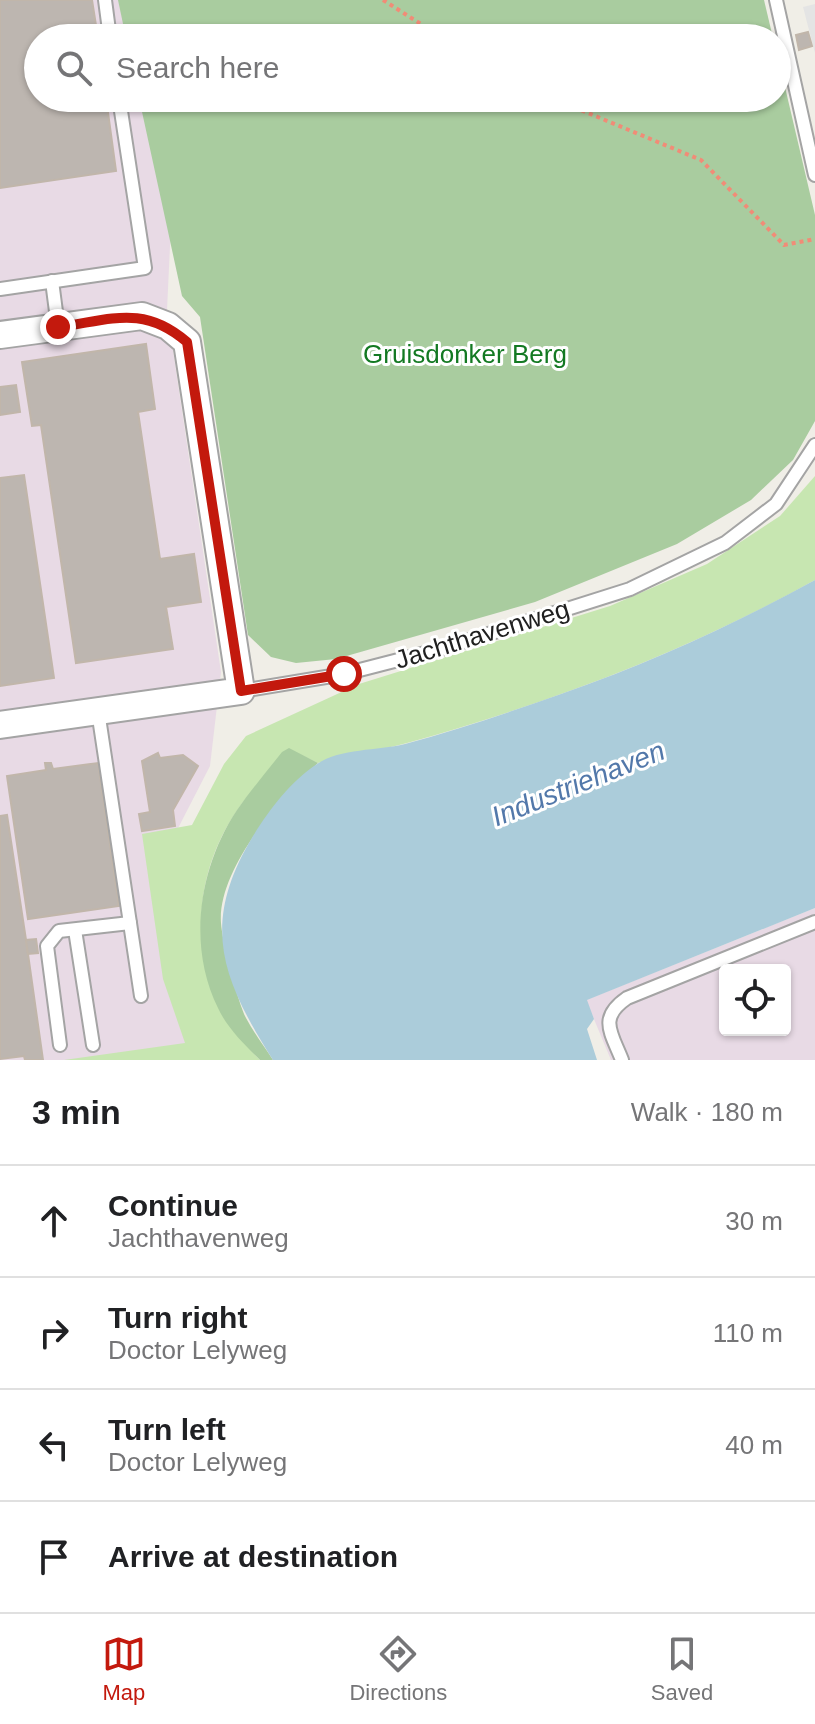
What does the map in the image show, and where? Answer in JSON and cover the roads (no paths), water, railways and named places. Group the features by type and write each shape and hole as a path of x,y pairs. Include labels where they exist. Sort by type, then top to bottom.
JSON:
{"street":[{"path":"0,335 142,316 168,326 187,342 241,691"},
{"name":"Jachthavenweg","path":"0,725 241,691"}],"lane":[{"path":"105,0 108,24"},
{"path":"776,0 781,24"},
{"path":"791,67 815,175"},
{"path":"0,289 145,268 121,112"},
{"path":"52,281 58,327"},
{"name":"Jachthavenweg","path":"241,691 344,674 441,649 630,589 725,543 766,512 804,467 815,445"},
{"path":"98,711 141,996"},
{"path":"622,1060 609,1028 609,1016 615,1006 627,998 815,922"},
{"path":"60,1045 47,946 59,931 130,923"},
{"path":"75,930 93,1045"}],"water":[{"name":"Industriehaven","path":"815,580 815,908 587,1000 594,1019 587,1029 597,1060 273,1060 240,1003 224,950 222,924 226,897 253,836 273,806 298,779 317,764 337,755 425,739 594,682 691,642"}],"park label":[{"name":"Gruisdonker Berg","path":"465,354"}]}
